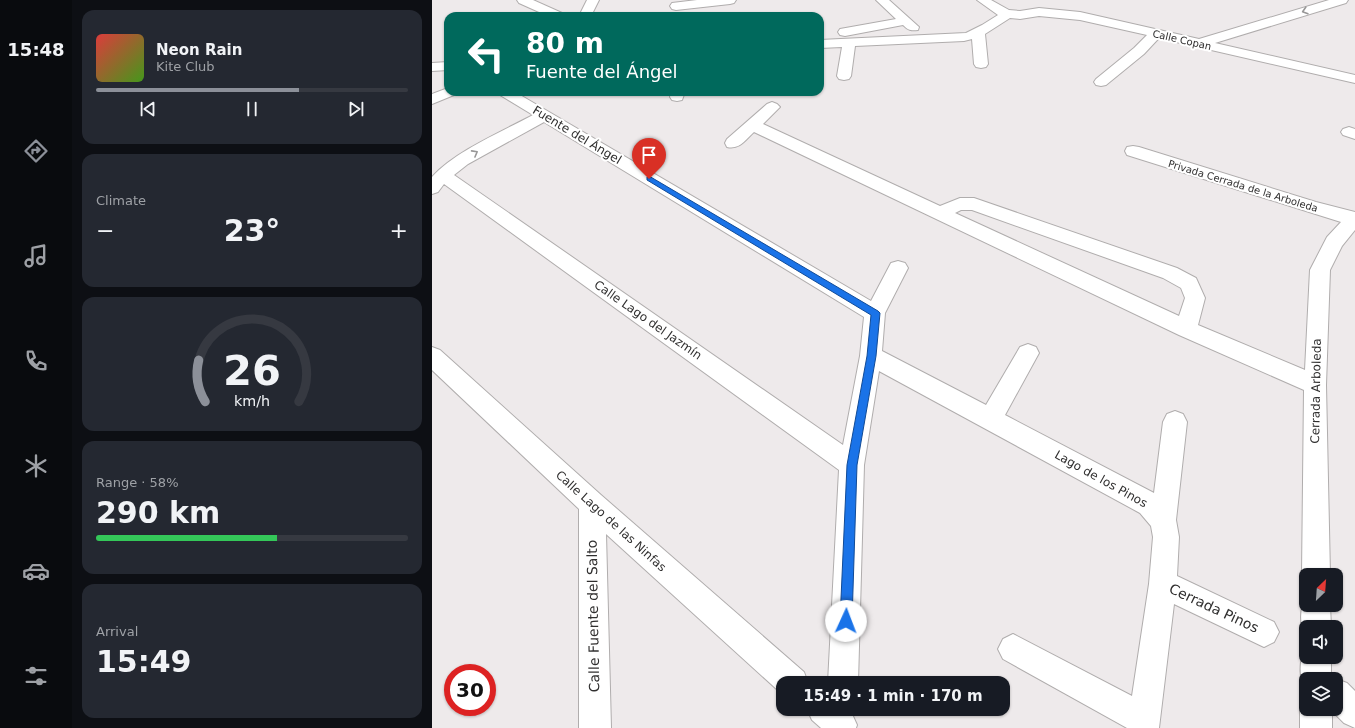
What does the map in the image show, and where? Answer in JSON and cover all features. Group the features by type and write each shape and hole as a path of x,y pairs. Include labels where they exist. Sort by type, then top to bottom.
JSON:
{"street":[{"path":"524,0 550,12"},
{"path":"587,12 593,0"},
{"path":"675,7 730,0"},
{"path":"882,0 928,40"},
{"path":"824,44 928,40 964,37 978,34 994,25 1007,14 999,11 983,0"},
{"path":"1199,44 1342,0"},
{"name":"Calle Copan","path":"1007,14 1020,15 1039,12 1080,16 1355,79"},
{"path":"824,36 906,21"},
{"path":"978,34 981,64"},
{"path":"1102,82 1139,51 1155,34"},
{"path":"844,76 850,43"},
{"path":"432,67 444,66"},
{"path":"432,100 444,94"},
{"name":"Fuente del Ángel","path":"511,96 875,313"},
{"path":"733,143 772,107"},
{"path":"438,182 462,160 543,116"},
{"path":"753,125 1186,329 1314,385"},
{"name":"Privada Cerrada de la Arboleda","path":"1133,152 1311,207 1354,218"},
{"name":"Calle Lago del Jazmín","path":"438,182 852,465"},
{"path":"940,214 952,206 962,203 974,204 1170,273 1188,283 1195,298 1186,329"},
{"name":"Cerrada Arboleda","path":"1316,568 1314,385 1320,270 1334,242 1354,218"},
{"path":"843,676 852,465 871,356 875,313 898,268"},
{"path":"990,420 1028,353"},
{"name":"Calle Lago de las Ninfas","path":"432,356 592,504 785,676"},
{"name":"Lago de los Pinos","path":"871,356 1149,504 1163,520"},
{"path":"1013,649 1144,724 1163,584 1166,537 1163,520 1175,422"},
{"name":"Calle Fuente del Salto","path":"592,504 595,728"},
{"name":"Cerrada Pinos","path":"1163,584 1264,632"},
{"path":"1343,700 1355,712"},
{"path":"1316,716 1316,728"}],"route":[{"path":"649,179 875,313 871,356 852,465 846,621"}]}
